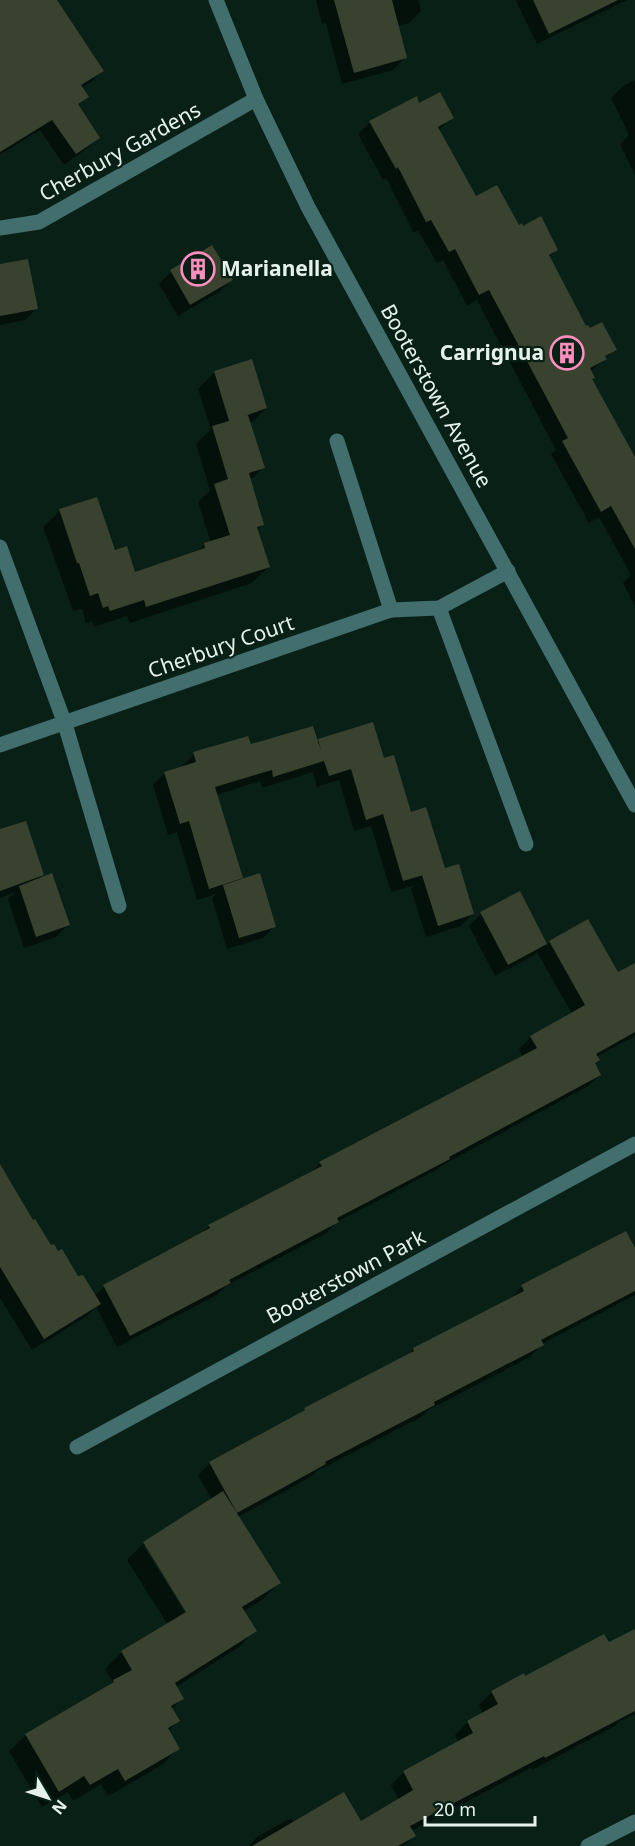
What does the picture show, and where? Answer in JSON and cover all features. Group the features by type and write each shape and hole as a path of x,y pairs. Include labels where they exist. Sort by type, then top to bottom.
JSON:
{"street":[{"name":"Booterstown Avenue","path":"216,0 256,99 308,207 635,805"},
{"name":"Cherbury Gardens","path":"0,228 39,222 256,99"},
{"path":"337,441 391,610"},
{"path":"0,547 65,724 119,906"},
{"name":"Cherbury Court","path":"0,745 391,610 438,608 508,571"},
{"path":"438,608 526,844"},
{"name":"Booterstown Park","path":"77,1447 635,1144"},
{"path":"588,1846 635,1822"}],"building":[{"path":"0,0 57,0 104,71 81,85 89,97 78,104 100,138 76,154 52,120 0,152"},
{"path":"334,0 392,0 407,58 354,73"},
{"path":"533,0 618,0 549,34"},
{"path":"440,92 454,118 438,127 476,196 497,185 519,225 522,223 523,226 541,216 558,250 549,255 586,326 590,328 602,322 617,350 605,356 607,359 590,368 595,378 592,379 635,457 635,549 611,506 601,512 562,441 568,438 489,290 479,295 455,249 449,252 431,220 426,222 398,167 396,169 369,121 417,96 419,103"},
{"name":"Marianella","path":"212,245 233,280 190,305 170,270"},
{"path":"28,259 38,309 0,316 0,264"},
{"path":"252,359 267,408 242,417 248,415 265,468 249,473 264,525 257,527 270,567 146,607 144,600 110,611 108,606 103,608 98,593 90,596 59,509 97,497 115,550 127,546 135,572 205,548 204,543 230,535 214,484 228,479 212,426 229,421 214,371"},
{"path":"373,722 384,758 394,755 411,812 426,807 445,868 459,864 474,914 438,926 422,875 403,881 383,814 366,820 351,769 329,776 324,761 273,777 272,770 215,787 243,878 209,889 189,821 180,824 164,772 196,762 193,752 248,736 251,744 313,726 321,751 318,739"},
{"path":"26,821 44,875 0,891 0,829"},
{"path":"52,873 70,925 36,937 19,886"},
{"path":"260,873 276,927 239,938 223,885"},
{"path":"520,891 547,944 508,965 480,912"},
{"path":"588,919 618,972 635,963 635,1032 596,1054 600,1060 595,1063 601,1075 449,1157 450,1159 337,1218 339,1222 229,1280 231,1283 130,1336 103,1285 210,1228 208,1225 322,1166 319,1162 537,1048 530,1036 585,1005 549,941"},
{"path":"0,1164 33,1220 35,1219 51,1245 54,1244 58,1251 62,1249 78,1276 83,1275 101,1304 44,1339 0,1267"},
{"path":"626,1231 635,1248 635,1291 541,1340 544,1345 434,1402 435,1405 325,1462 326,1464 237,1513 209,1462 305,1410 304,1408 414,1351 413,1348 524,1291 521,1285"},
{"path":"223,1491 281,1583 242,1607 257,1631 175,1683 184,1699 171,1706 180,1721 168,1728 180,1749 125,1781 118,1769 90,1785 84,1776 59,1792 25,1734 132,1670 121,1651 186,1612 143,1542"},
{"path":"635,1629 635,1711 410,1826 416,1836 398,1846 252,1846 344,1792 361,1821 413,1790 403,1771 473,1733 467,1721 498,1704 491,1691 524,1673 525,1676 604,1634 609,1642"}],"place":[{"name":"Marianella","path":"198,269"},
{"name":"Carrignua","path":"567,353"}]}
